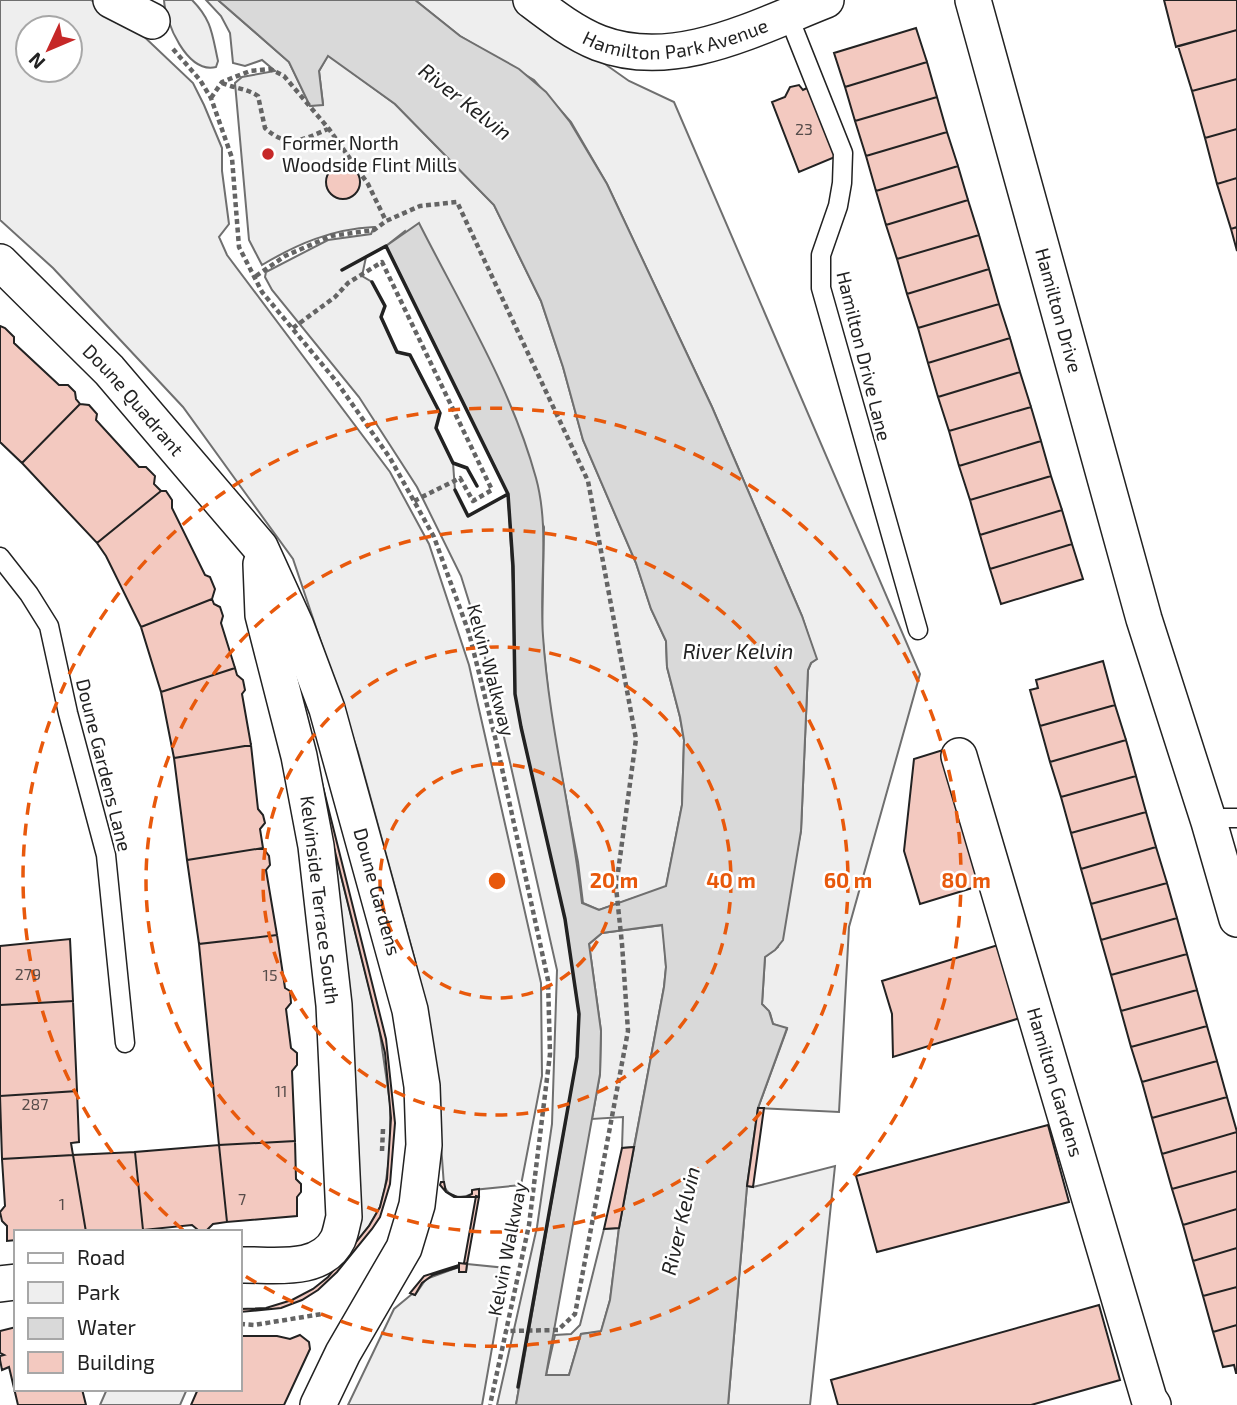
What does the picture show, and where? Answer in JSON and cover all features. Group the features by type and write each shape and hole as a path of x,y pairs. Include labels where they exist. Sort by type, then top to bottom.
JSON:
{"street":[{"path":"111,0 152,21"},
{"name":"Hamilton Park Avenue","path":"531,0 588,38 632,51 672,51 713,44 826,0"},
{"name":"Hamilton Drive","path":"973,0 1148,635 1223,820 1237,919"},
{"name":"Doune Quadrant","path":"0,262 108,370 260,547"},
{"name":"Kelvinside Terrace South","path":"242,1265 308,1264 326,1254 337,1240 344,1217 334,1005 316,846 299,756 263,615 260,547"},
{"name":"Doune Gardens","path":"260,547 296,626 327,709 410,1010 422,1086 424,1145 417,1205 404,1248 343,1353 318,1405"},
{"name":"Hamilton Gardens","path":"959,756 1149,1399 1153,1405"}],"lane":[{"name":"Hamilton Drive Lane","path":"788,15 843,153 838,206 821,255 821,288 918,629"},
{"name":"Doune Gardens Lane","path":"0,557 9,565 49,625 68,713 106,855 125,1042"}],"path":[{"name":"Kelvin Walkway","path":"152,21 211,98 232,158 239,247 262,292 337,380 390,458 434,537 469,633 496,741 548,980 550,1054 529,1225 490,1405"},
{"path":"211,98 222,82 250,71 270,69 284,76 329,129 368,184 386,220"},
{"path":"222,82 237,89 251,91 258,96 265,128 282,141 300,140 329,129"},
{"path":"256,276 285,256 331,236 374,230 386,220 420,206 457,202 588,481 636,739 616,887 628,1031 575,1314 558,1330 505,1331"},
{"path":"293,328 335,297 348,283 382,262 492,490 473,501 460,478 414,501"},
{"path":"242,1324 254,1325 329,1313"}],"green space":[{"path":"0,0 91,0 119,15 193,83 222,148 222,171 229,224 219,237 227,255 390,472 429,544 469,665 541,983 542,1076 521,1185 473,1190 472,1194 464,1197 452,1195 444,1186 435,1061 415,960 358,752 293,559 183,407 53,268 0,220"},
{"path":"164,0 192,0 199,7 212,35 218,61 216,67 205,67 187,55 173,33"},
{"path":"206,0 218,0 289,62 310,106 323,104 319,71 328,55 395,104 494,205 541,301 583,440 666,641 667,667 684,740 682,805 666,887 599,910 583,903 551,719 542,633 544,527 405,231 366,257 362,276 372,282 385,306 381,318 397,352 410,355 440,413 436,428 453,463 455,490 468,516 508,494 521,727 565,919 579,1014 577,1057 516,1405 497,1405 537,1227 552,1124 557,970 480,637 461,576 417,487 359,397 272,290 265,277 266,272 328,240 371,234 374,227 315,239 262,265 249,240 235,83 242,77 275,71 262,60 245,66 233,63 230,33 221,16"},
{"path":"415,0 514,0 629,81 674,102 920,674 849,927 839,1112 758,1108 787,1029 773,1024 770,1013 762,1004 765,957 778,947 801,831 808,670 816,659 802,616 712,407 607,184 571,122 534,80 460,36"},
{"path":"325,812 379,1027 390,1103 390,1152 380,1207 351,1249 359,1165 356,1095 335,939"},
{"path":"663,925 666,967 664,987 634,1147 622,1148 623,1117 592,1119 600,1074 601,1031 589,944 602,933"},
{"path":"835,1166 810,1405 728,1405 747,1186 753,1187"},
{"path":"619,1228 610,1300 601,1332 581,1334 569,1375 546,1375 555,1335 571,1334 580,1325 604,1229"},
{"path":"467,1264 506,1268 482,1405 348,1405 394,1309 412,1294 415,1295 426,1279 459,1267 459,1272 466,1272"},
{"path":"106,1391 186,1391 180,1405 100,1405"}],"water":[{"name":"River Kelvin","path":"218,0 415,0 460,36 519,69 546,92 570,122 607,184 712,407 802,616 817,659 811,663 808,670 801,831 783,940 765,957 762,1004 769,1011 773,1024 787,1028 758,1108 747,1186 728,1405 516,1405 577,1057 579,1014 565,919 515,694 513,567 508,494 386,246 419,223 499,379 526,444 536,478 543,536 542,616 546,670 582,903 599,910 666,886 682,805 684,740 667,667 666,641 583,440 541,301 494,205 395,104 328,56 319,71 323,105 310,106 289,62","holes":["662,925 666,967 619,1228 610,1300 601,1331 581,1334 569,1375 546,1375 600,1074 601,1031 589,944 602,933"]}],"building":[{"path":"1164,0 1237,0 1237,30 1176,47"},
{"path":"916,28 927,62 845,87 834,53"},
{"path":"1237,30 1237,79 1192,91 1178,46"},
{"path":"927,62 937,97 855,121 845,87"},
{"path":"1237,79 1237,129 1205,138 1192,91"},
{"path":"799,85 803,90 809,87 835,157 799,172 772,102 785,97 790,87"},
{"path":"937,97 947,132 866,156 855,121"},
{"path":"1237,129 1237,178 1217,184 1205,138"},
{"path":"947,132 958,166 876,191 866,156"},
{"path":"343,165 355,170 360,182 355,194 343,199 331,194 326,182 331,170"},
{"path":"958,166 968,200 886,225 876,191"},
{"path":"1237,178 1237,227 1231,229 1217,184"},
{"path":"968,200 979,235 897,259 886,225"},
{"path":"1237,227 1237,251 1231,229"},
{"path":"979,235 989,269 907,294 897,259"},
{"path":"989,269 999,304 918,328 907,294"},
{"path":"999,304 1010,338 928,363 918,328"},
{"path":"0,326 14,337 14,343 59,385 68,385 75,392 80,404 22,463 0,442"},
{"path":"1010,338 1020,372 938,397 928,363"},
{"path":"1020,372 1031,407 949,431 938,397"},
{"path":"80,404 89,405 97,414 96,420 139,467 146,467 155,476 154,484 161,491 97,543 22,463"},
{"path":"1031,407 1041,441 959,466 949,431"},
{"path":"1041,441 1051,476 970,500 959,466"},
{"path":"1051,476 1062,510 980,535 970,500"},
{"path":"161,491 166,491 172,500 172,508 205,575 210,577 215,589 212,599 141,627 97,543"},
{"path":"1062,510 1072,544 990,569 980,535"},
{"path":"1072,544 1083,579 1001,604 990,569"},
{"path":"212,599 214,604 220,607 223,616 221,623 235,668 161,692 141,627"},
{"path":"1103,661 1115,705 1040,726 1030,690 1038,688 1036,680"},
{"path":"235,668 237,675 243,680 245,690 242,694 251,745 174,758 161,692"},
{"path":"1115,705 1126,740 1050,762 1040,726"},
{"path":"1126,740 1136,776 1061,797 1050,762"},
{"path":"251,745 258,809 265,823 260,829 263,848 187,860 174,758"},
{"path":"313,747 386,1039 395,1123 390,1184 380,1217 372,1229 337,1272 318,1290 281,1308 242,1312 242,1309 266,1308 292,1300 328,1277 369,1226 380,1207 387,1179 391,1118 385,1053 315,771"},
{"path":"943,750 982,885 920,904 904,851 914,759"},
{"path":"1136,776 1146,812 1071,833 1061,797"},
{"path":"1146,812 1156,847 1081,869 1071,833"},
{"path":"1156,847 1167,883 1091,904 1081,869"},
{"path":"263,848 269,856 270,865 266,870 277,935 199,944 187,860"},
{"path":"1167,883 1177,918 1101,940 1091,904"},
{"path":"1177,918 1187,954 1111,975 1101,940"},
{"path":"277,935 285,988 290,991 291,1003 286,1009 291,1048 297,1053 297,1065 292,1071 295,1141 219,1145 199,944"},
{"path":"70,939 73,1001 0,1005 0,946"},
{"path":"998,945 1020,1018 893,1057 892,1014 882,981"},
{"path":"1187,954 1197,990 1121,1011 1111,975"},
{"path":"1197,990 1207,1026 1131,1047 1121,1011"},
{"path":"73,1001 77,1091 0,1096 0,1005"},
{"path":"1207,1026 1217,1061 1142,1082 1131,1047"},
{"path":"1217,1061 1227,1097 1152,1118 1142,1082"},
{"path":"77,1091 79,1142 71,1143 73,1155 2,1159 0,1096"},
{"path":"1227,1097 1237,1132 1162,1154 1152,1118"},
{"path":"758,1108 764,1108 753,1187 747,1186"},
{"path":"1048,1125 1069,1202 877,1252 856,1176"},
{"path":"1237,1132 1237,1171 1172,1189 1162,1154"},
{"path":"295,1141 296,1179 301,1184 301,1192 297,1197 297,1216 227,1222 219,1145"},
{"path":"219,1145 227,1222 213,1224 207,1230 198,1230 192,1225 143,1230 135,1152"},
{"path":"634,1147 619,1228 604,1229 622,1148"},
{"path":"135,1152 143,1230 86,1230 73,1155"},
{"path":"73,1155 86,1230 14,1230 14,1240 7,1241 7,1226 2,1221 0,1212 5,1206 2,1159"},
{"path":"1237,1171 1237,1209 1183,1225 1172,1189"},
{"path":"479,1189 479,1197 466,1197 472,1194 472,1190"},
{"path":"476,1196 479,1197 467,1264 464,1263"},
{"path":"1237,1209 1237,1248 1193,1261 1183,1225"},
{"path":"1237,1248 1237,1287 1203,1296 1193,1261"},
{"path":"459,1263 467,1264 466,1272 459,1272 459,1267 433,1275 422,1283 415,1295 410,1293 424,1276"},
{"path":"1237,1287 1237,1325 1213,1332 1203,1296"},
{"path":"1099,1305 1120,1380 1031,1405 838,1405 831,1380"},
{"path":"1237,1325 1236,1373 1234,1365 1223,1367 1213,1332"},
{"path":"14,1328 14,1388 9,1367 2,1370 0,1356 4,1355 0,1353 0,1331"},
{"path":"300,1335 309,1342 310,1349 284,1405 191,1405 197,1391 242,1391 242,1336 277,1336 290,1339"},
{"path":"15,1391 82,1391 86,1405 18,1405"}],"wall":[{"path":"342,270 386,246 508,494 468,516 455,490"},
{"path":"372,282 385,306 381,317 397,352 410,355 440,413 436,428 453,463 467,468 477,486"},
{"path":"508,494 513,566 515,694 565,919 579,1014 577,1057 518,1387"}],"place":[{"name":"Former North Woodside Flint Mills","path":"268,154"}]}
